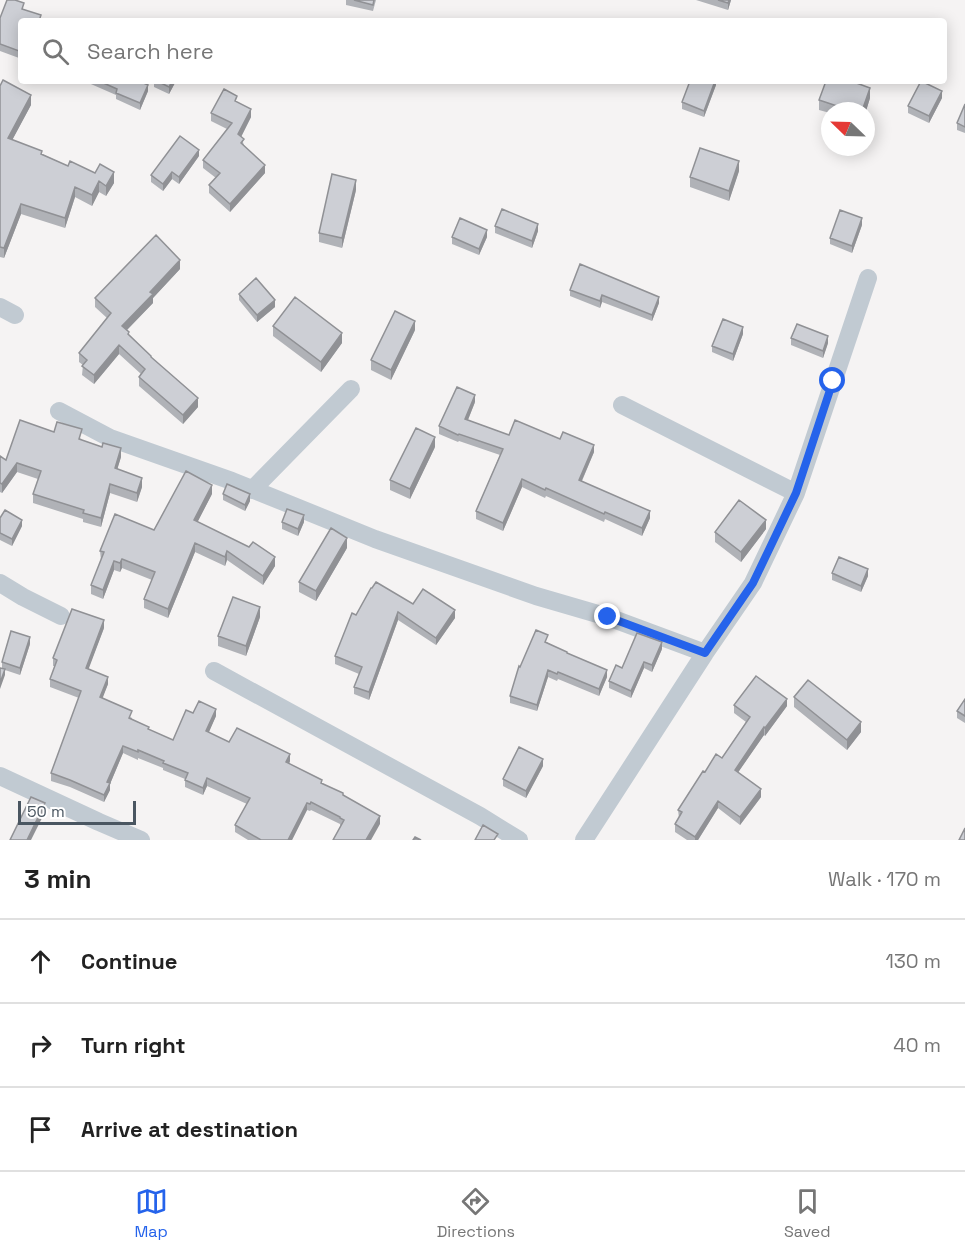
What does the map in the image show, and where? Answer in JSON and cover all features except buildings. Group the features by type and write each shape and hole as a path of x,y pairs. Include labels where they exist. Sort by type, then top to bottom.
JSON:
{"street":[{"path":"584,840 753,583 796,493 868,278"},
{"path":"252,490 351,389"},
{"path":"622,405 796,493"},
{"path":"59,411 110,438 232,481 375,538 536,596 608,617 705,653"},
{"path":"0,583 61,616"},
{"path":"213,671 480,816 519,840"},
{"path":"0,776 141,840"}],"route":[{"path":"608,617 705,653 753,583 796,493 833,381"}]}
